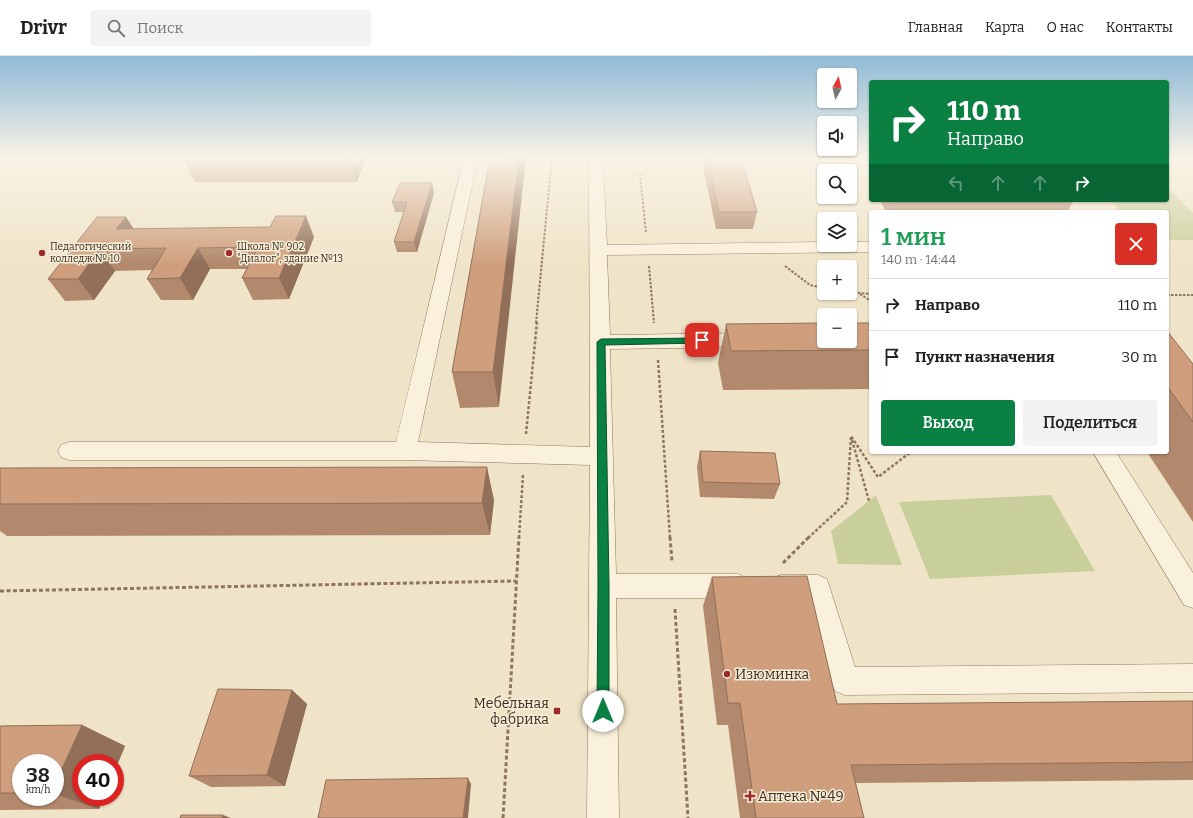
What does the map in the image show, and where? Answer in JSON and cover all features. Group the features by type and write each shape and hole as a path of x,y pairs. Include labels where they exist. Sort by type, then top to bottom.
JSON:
{"street":[{"path":"405,451 463,193"},
{"path":"597,193 601,342 604,586 603,818"},
{"path":"599,250 869,247"},
{"path":"601,342 770,340"},
{"path":"70,451 405,451 602,456"},
{"path":"1105,454 1193,596"},
{"path":"604,586 674,585 818,587 845,681 1193,678"}],"path":[{"path":"503,818 524,454 549,193"},
{"path":"642,193 656,341 674,585 688,818"},
{"path":"762,248 810,285 817,286"},
{"path":"857,293 869,294"},
{"path":"860,294 869,300"},
{"path":"1169,295 1193,295"},
{"path":"851,436 878,477 908,454"},
{"path":"851,436 869,501"},
{"path":"760,587 810,536 847,502 851,436"},
{"path":"0,591 516,581"}],"green space":[{"path":"1169,193 1173,193 1193,213 1193,240 1169,240 1169,210 1119,210 1112,202 1169,202"},
{"path":"876,495 902,565 838,564 831,531"},
{"path":"1051,495 1095,571 930,579 899,502"}],"building":[{"path":"396,193 429,193 414,242 394,242 407,202 392,202"},
{"path":"484,193 515,193 493,372 452,372"},
{"path":"715,193 751,193 757,212 719,212"},
{"path":"276,216 306,216 279,278 242,278 258,247 198,248 180,278 147,279 166,248 100,249 78,279 48,279 97,217 126,217 116,229 270,227"},
{"path":"817,323 817,348 857,348 857,323 869,323 869,350 731,351 726,324"},
{"path":"1169,334 1193,364 1193,422 1169,389"},
{"path":"700,451 775,453 780,484 703,482"},
{"path":"487,467 482,503 0,504 0,468"},
{"path":"807,576 837,704 1193,701 1193,762 851,765 864,818 756,818 740,703 728,703 712,577"},
{"path":"218,689 292,690 267,775 189,776"},
{"path":"82,725 64,764 64,754 12,754 12,793 0,793 0,726"},
{"path":"468,778 463,818 318,818 326,780"},
{"path":"181,815 223,815 222,818 180,818"}],"place":[{"name":"Педагогический колледж № 10","path":"42,253"},
{"name":"Школа № 902 \"Диалог\", здание №13","path":"229,253"},
{"name":"Изюминка","path":"727,674"},
{"name":"Мебельная фабрика","path":"557,711"},
{"name":"Аптека №49","path":"750,796"}],"route":[{"path":"603,711 604,586 601,342 702,340"}]}
